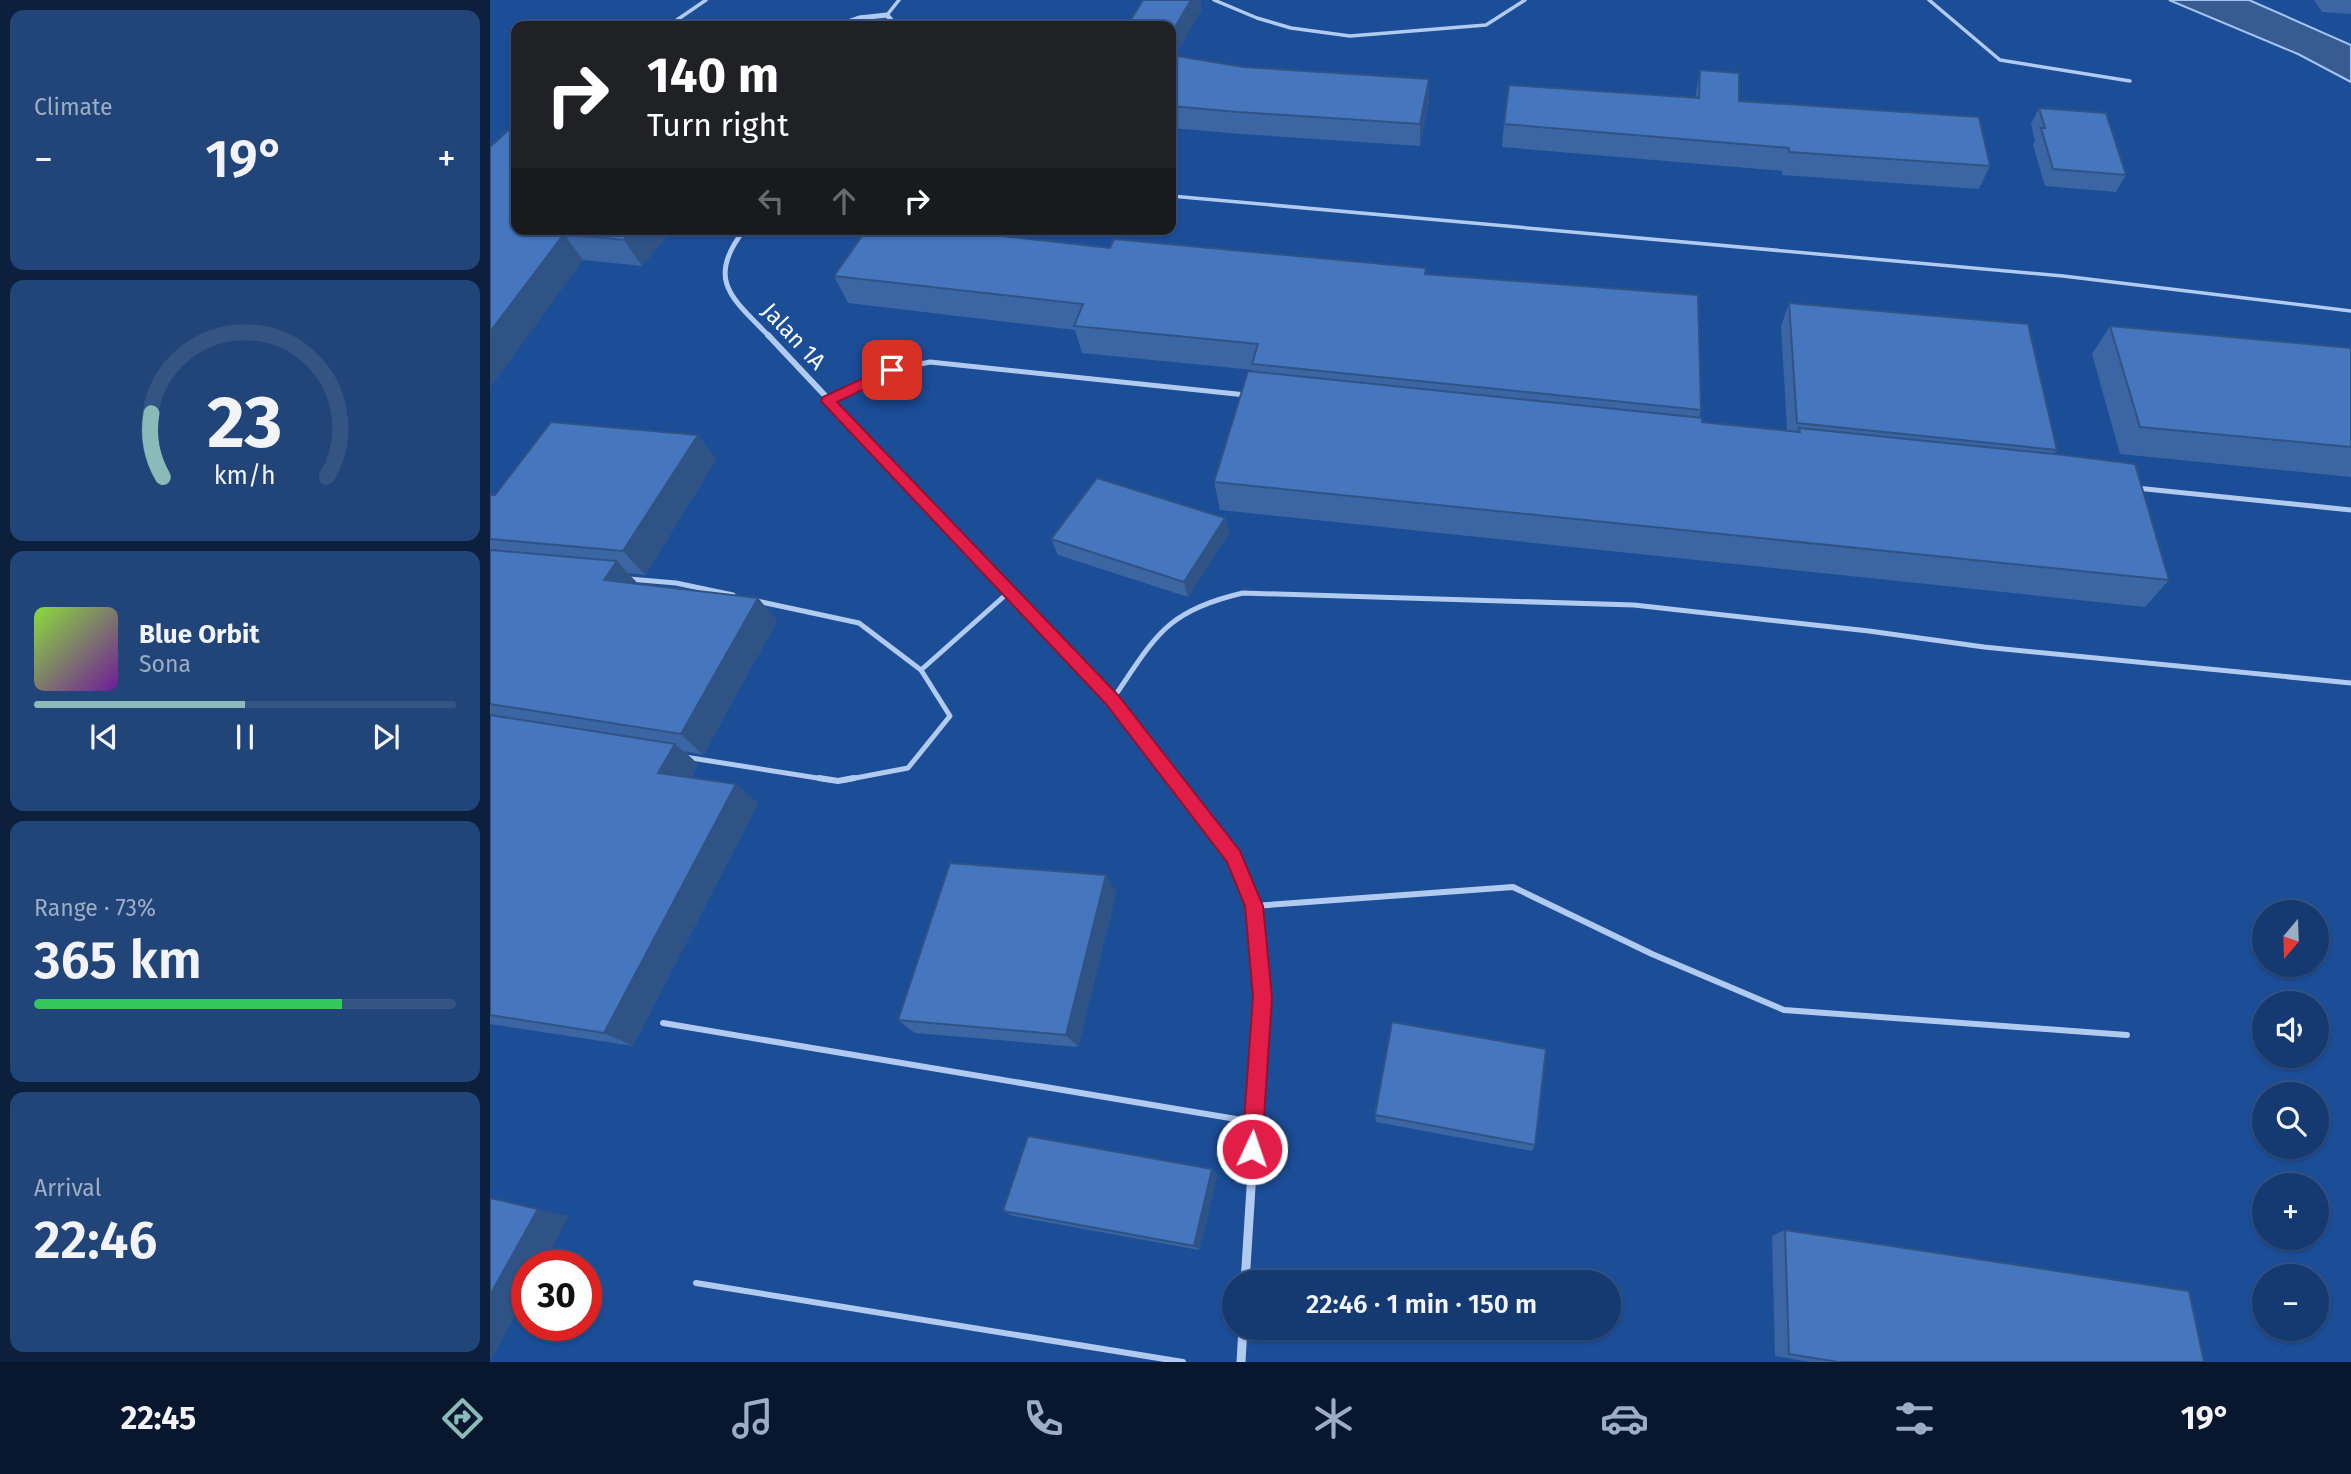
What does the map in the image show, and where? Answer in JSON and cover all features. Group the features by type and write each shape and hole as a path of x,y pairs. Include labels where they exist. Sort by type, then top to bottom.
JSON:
{"street":[{"path":"850,21 887,15 891,21"},
{"name":"Jalan 1A","path":"740,235 725,261 723,277 731,296 1112,700 1234,857 1254,906 1263,997 1246,1270"},
{"path":"1241,1362 1242,1340"}],"lane":[{"path":"675,21 706,0"},
{"path":"887,15 900,0"},
{"path":"1214,0 1257,18 1291,28 1349,36 1486,25 1525,0"},
{"path":"1929,0 2000,60 2130,81"},
{"path":"1176,196 2063,276 2351,311"},
{"path":"828,401 892,370 930,362 1247,395"},
{"path":"2130,487 2351,510"},
{"path":"623,578 676,583 741,597"},
{"path":"921,670 1010,591"},
{"path":"1112,700 1158,638 1179,615 1208,601 1243,593 1634,604 1984,647 2351,683"},
{"path":"677,755 838,781 908,768 950,716 921,670 859,623 755,600"},
{"path":"1254,906 1513,887 1652,954 1784,1010 2127,1035"},
{"path":"663,1023 1254,1122"},
{"path":"696,1283 1182,1362"}],"water":[{"path":"2169,0 2249,0 2351,45 2351,82 2298,54"}],"building":[{"path":"1143,0 1191,0 1176,26 1176,21 1130,21"},
{"path":"1176,56 1244,67 1429,79 1420,124 1176,106"},
{"path":"1700,70 1739,73 1739,101 1979,117 1990,166 1789,152 1789,148 1504,124 1509,85 1699,98"},
{"path":"2039,108 2106,113 2126,175 2053,169 2041,128 2045,128"},
{"path":"511,128 511,235 563,235 490,332 490,147"},
{"path":"574,235 628,235 624,240"},
{"path":"863,235 992,235 1110,248 1114,239 1426,268 1425,274 1698,295 1701,410 1252,364 1258,344 1074,326 1083,304 834,276"},
{"path":"1789,303 2028,324 2057,450 1797,423"},
{"path":"2110,326 2351,348 2351,447 2140,427"},
{"path":"1248,371 1702,418 1702,422 1800,432 1799,428 2135,464 2169,580 1214,482"},
{"path":"551,422 698,435 623,551 490,539 490,495 495,495"},
{"path":"1097,478 1225,518 1184,582 1051,539"},
{"path":"490,550 617,561 604,580 758,598 681,734 490,704"},
{"path":"490,715 675,744 658,773 736,784 604,1033 490,1015"},
{"path":"950,863 1106,875 1066,1035 898,1020"},
{"path":"1392,1022 1546,1049 1535,1145 1375,1115"},
{"path":"1028,1136 1212,1169 1194,1246 1003,1211"},
{"path":"490,1198 538,1209 515,1250 511,1250 511,1257 490,1295"},
{"path":"1785,1230 2189,1291 2204,1362 1838,1362 1789,1354"}],"route":[{"path":"892,370 828,401 1112,700 1234,857 1254,906 1263,997 1252,1149"}]}
